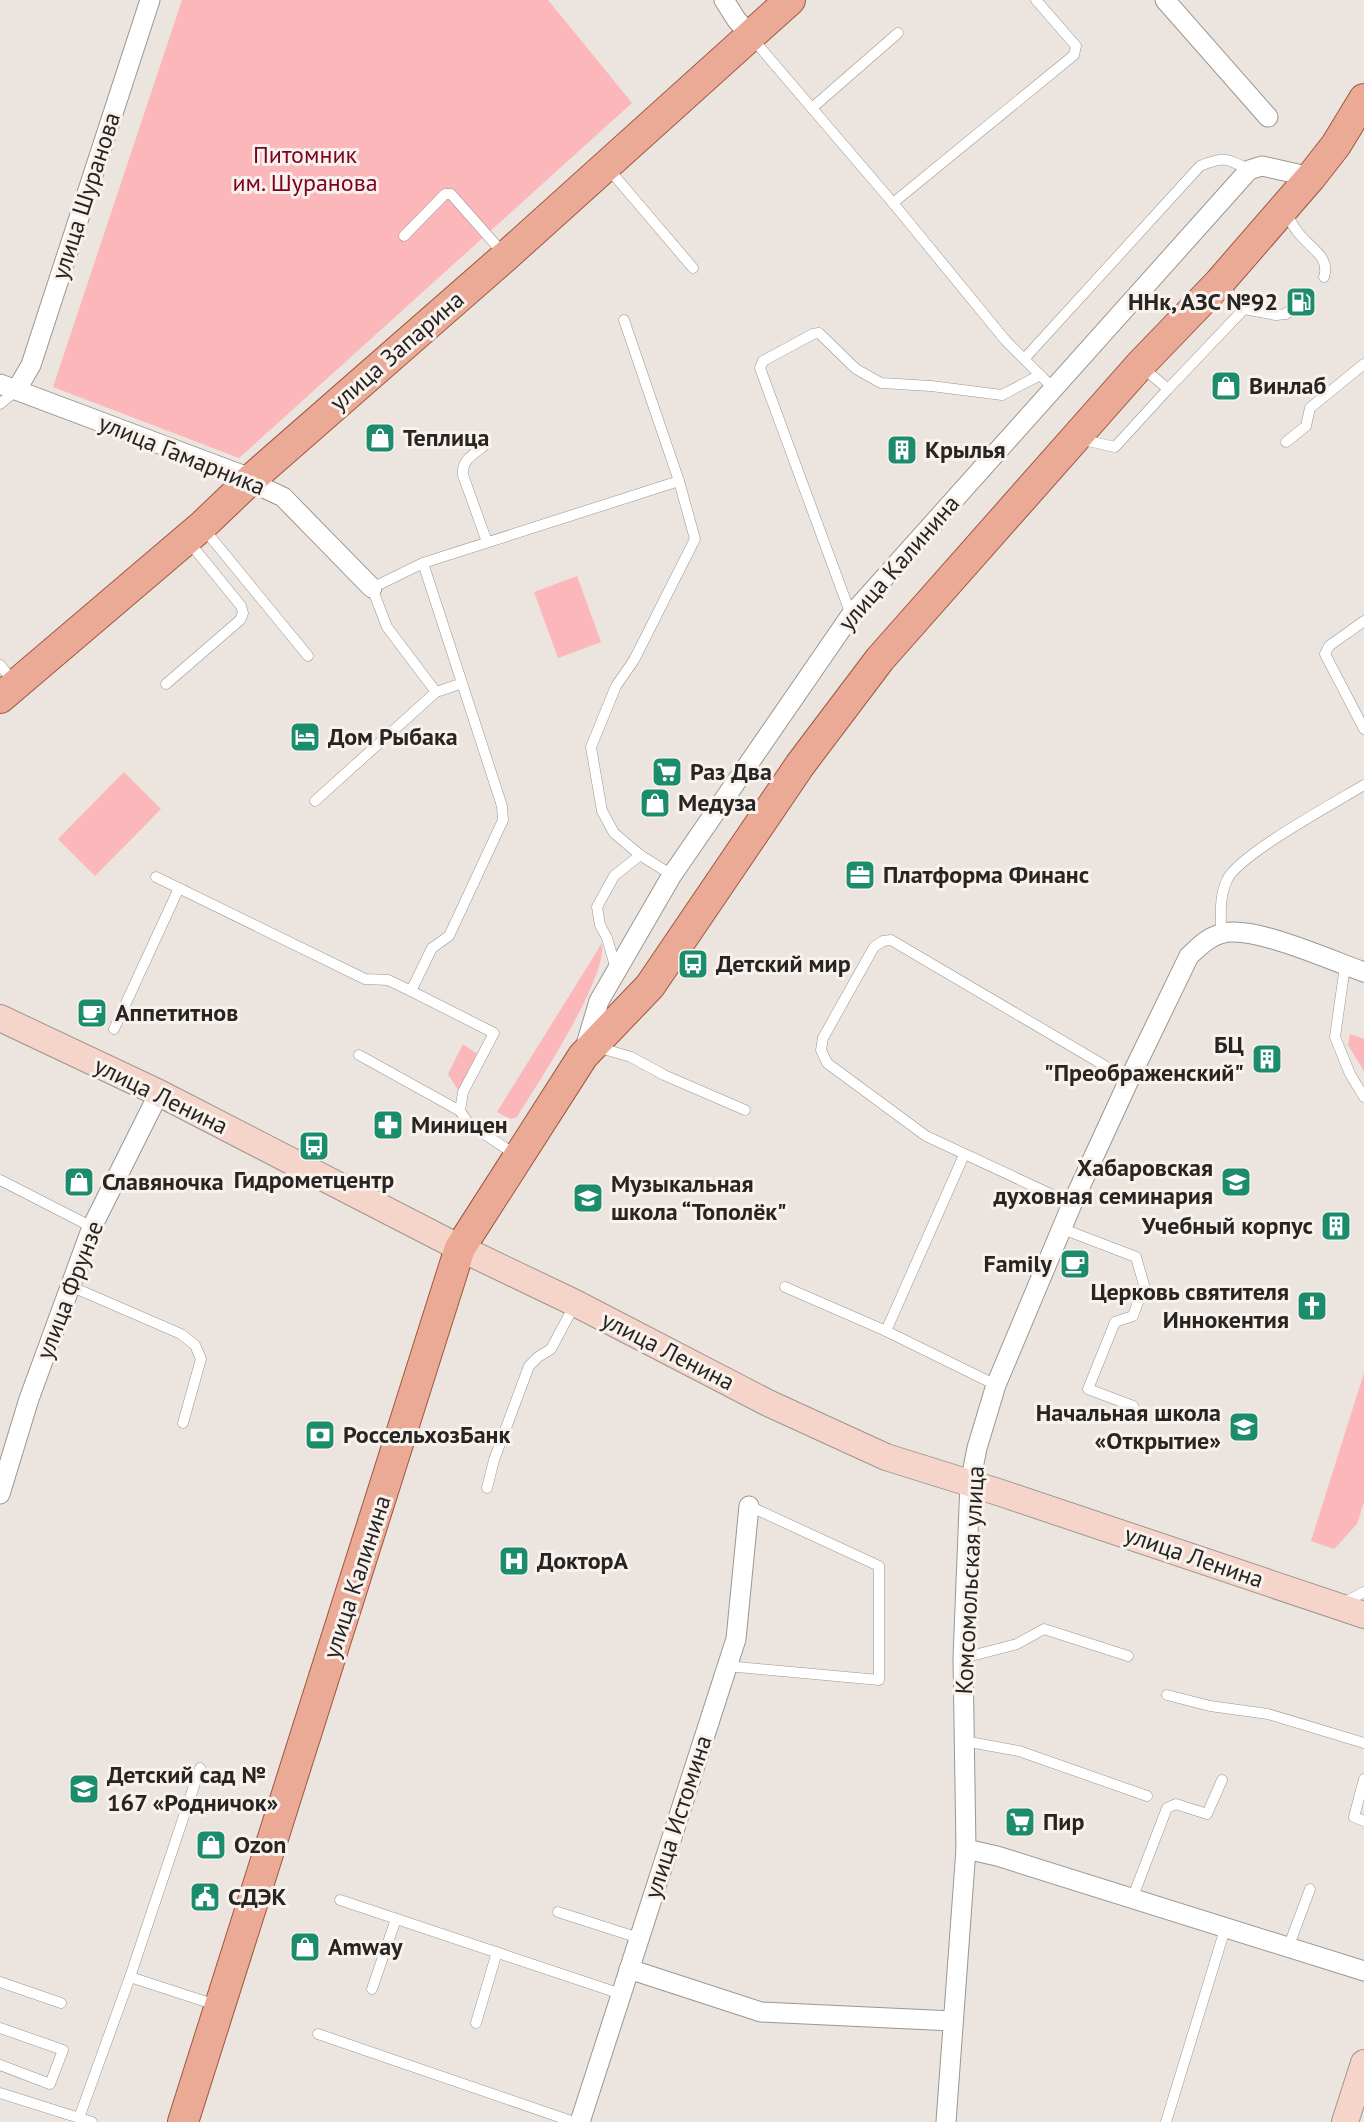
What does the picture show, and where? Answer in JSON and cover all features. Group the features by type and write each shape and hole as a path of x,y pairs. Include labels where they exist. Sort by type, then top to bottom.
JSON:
{"main road":[{"name":"улица Запарина","path":"5,682 194,532 790,0"},
{"name":"улица Калинина","path":"183,2122 460,1248 588,1051 650,986 800,765 880,659 1140,365 1219,282 1311,177 1336,145 1364,99"},
{"name":"улица Ленина","path":"0,1018 159,1093 768,1403 886,1457 1364,1615"},
{"path":"1345,2122 1364,2063"}],"street":[{"name":"улица Шуранова","path":"9,387 31,365 150,0"},
{"path":"724,0 750,36"},
{"path":"1165,0 1268,117"},
{"path":"1249,170 1262,166 1311,177"},
{"name":"улица Калинина","path":"588,1051 598,1000 672,875 851,615 1047,381 1249,170"},
{"name":"улица Гамарника","path":"9,387 245,476 248,481 283,497 372,588"},
{"path":"1221,933 1252,932 1364,972"},
{"name":"Комсомольская улица","path":"946,2122 966,1849 963,1658 970,1483 977,1447 996,1385 1072,1204 1129,1080 1189,956 1205,941 1221,933"},
{"name":"улица Фрунзе","path":"0,1494 29,1399 92,1227 159,1093"},
{"name":"улица Истомина","path":"580,2122 736,1639 748,1506"},
{"path":"966,1849 997,1856 1364,1971"},
{"path":"629,1969 761,2012 953,2021"}],"lane":[{"path":"893,202 1074,55 1076,46 1036,0"},
{"path":"812,108 898,33"},
{"path":"750,36 893,202 1006,341 1047,381 1002,395 881,383 856,369 819,334 813,334 763,361 760,368 851,615"},
{"path":"1025,358 1200,166 1215,159 1228,159 1249,170"},
{"path":"606,166 693,268"},
{"path":"404,236 445,194 451,194 506,256"},
{"path":"1284,208 1298,233 1323,260 1327,269 1324,277"},
{"path":"1219,282 1244,309 1276,315 1286,314 1302,298"},
{"path":"1075,438 1115,447 1244,309"},
{"path":"624,320 679,481 694,530 693,545 634,660 616,686 591,747 602,811 614,833 640,855 672,875"},
{"path":"1286,442 1306,426 1310,408 1364,364"},
{"path":"1140,365 1168,389"},
{"path":"0,404 9,387"},
{"path":"485,445 466,460 462,467 487,542"},
{"path":"436,692 387,626 372,588 423,563 679,481"},
{"path":"194,532 307,656"},
{"path":"166,684 240,620 243,613 194,532"},
{"path":"411,991 432,948 449,936 503,820 502,806 460,684 423,563"},
{"path":"1364,621 1329,646 1325,654 1364,729"},
{"path":"315,801 436,692 460,684"},
{"path":"1221,933 1221,897 1228,877 1248,857 1364,785"},
{"path":"616,970 607,938 600,925 597,907 614,876 640,855"},
{"path":"156,877 365,979 388,980 494,1033 463,1092 460,1111"},
{"path":"114,1029 179,888"},
{"path":"1072,1204 926,1136 827,1062 821,1050 823,1038 874,947 883,941 891,940 1129,1080"},
{"path":"1345,966 1335,1037 1344,1062 1364,1097"},
{"path":"588,1051 624,1054 664,1075 745,1110"},
{"path":"359,1055 460,1111 469,1124 518,1157"},
{"path":"886,1331 964,1155"},
{"path":"0,1180 92,1227"},
{"path":"1063,1229 1136,1257 1144,1285 1133,1316 1115,1322 1088,1389 1133,1406 1138,1418"},
{"path":"71,1286 181,1334 195,1346 201,1359 183,1423"},
{"path":"785,1287 886,1331 996,1385"},
{"path":"487,1488 494,1460 528,1366 551,1349 575,1303"},
{"path":"727,1666 879,1680 879,1566 748,1506"},
{"path":"1338,1606 1364,1592"},
{"path":"963,1658 1017,1644 1044,1629 1128,1656"},
{"path":"1167,1695 1210,1706 1268,1714 1364,1743"},
{"path":"964,1741 1018,1751 1147,1796"},
{"path":"79,2118 130,1977 200,1768"},
{"path":"1364,1779 1353,1817 1364,1821"},
{"path":"1132,1899 1167,1808 1176,1804 1208,1814 1222,1780"},
{"path":"1288,1948 1310,1889"},
{"path":"340,1900 621,1994"},
{"path":"558,1912 639,1938"},
{"path":"372,1989 396,1919"},
{"path":"1166,2122 1225,1929"},
{"path":"476,2023 497,1952"},
{"path":"130,1977 220,2006"},
{"path":"0,1982 61,2003"},
{"path":"0,2028 63,2050 50,2084 0,2065"},
{"path":"318,2034 573,2122"},
{"path":"0,2093 92,2122"}],"green space":[{"name":"Питомник им. Шуранова","path":"182,0 548,0 632,103 239,458 53,387"},
{"path":"577,576 601,642 558,658 534,592"},
{"path":"124,772 161,809 95,876 58,839"},
{"path":"602,943 601,959 583,1005 540,1081 517,1117 510,1119 497,1112"},
{"path":"1350,1034 1364,1039 1364,1071 1348,1045"},
{"path":"463,1044 477,1054 458,1090 448,1074"},
{"path":"1364,1373 1364,1502 1357,1524 1334,1549 1311,1541"}],"place":[{"name":"ННк, АЗС №92","path":"1301,302"},
{"name":"Винлаб","path":"1226,386"},
{"name":"Теплица","path":"380,438"},
{"name":"Крылья","path":"902,450"},
{"name":"Дом Рыбака","path":"305,737"},
{"name":"Раз Два","path":"667,772"},
{"name":"Медуза","path":"655,803"},
{"name":"Платформа Финанс","path":"860,875"},
{"name":"Детский мир","path":"693,964"},
{"name":"Аппетитнов","path":"92,1013"},
{"name":"БЦ \"Преображенский\"","path":"1267,1059"},
{"name":"Миницен","path":"388,1125"},
{"name":"Гидрометцентр","path":"314,1146"},
{"name":"Славяночка","path":"79,1182"},
{"name":"Хабаровская духовная семинария","path":"1236,1182"},
{"name":"Музыкальная школа “Тополёк\"","path":"588,1198"},
{"name":"Учебный корпус","path":"1336,1226"},
{"name":"Family","path":"1075,1264"},
{"name":"Церковь святителя Иннокентия","path":"1312,1306"},
{"name":"Начальная школа «Открытие»","path":"1244,1427"},
{"name":"РоссельхозБанк","path":"320,1435"},
{"name":"ДокторА","path":"514,1561"},
{"name":"Детский сад № 167 «Родничок»","path":"84,1789"},
{"name":"Пир","path":"1020,1822"},
{"name":"Ozon","path":"211,1845"},
{"name":"СДЭК","path":"205,1897"},
{"name":"Amway","path":"305,1947"}]}
